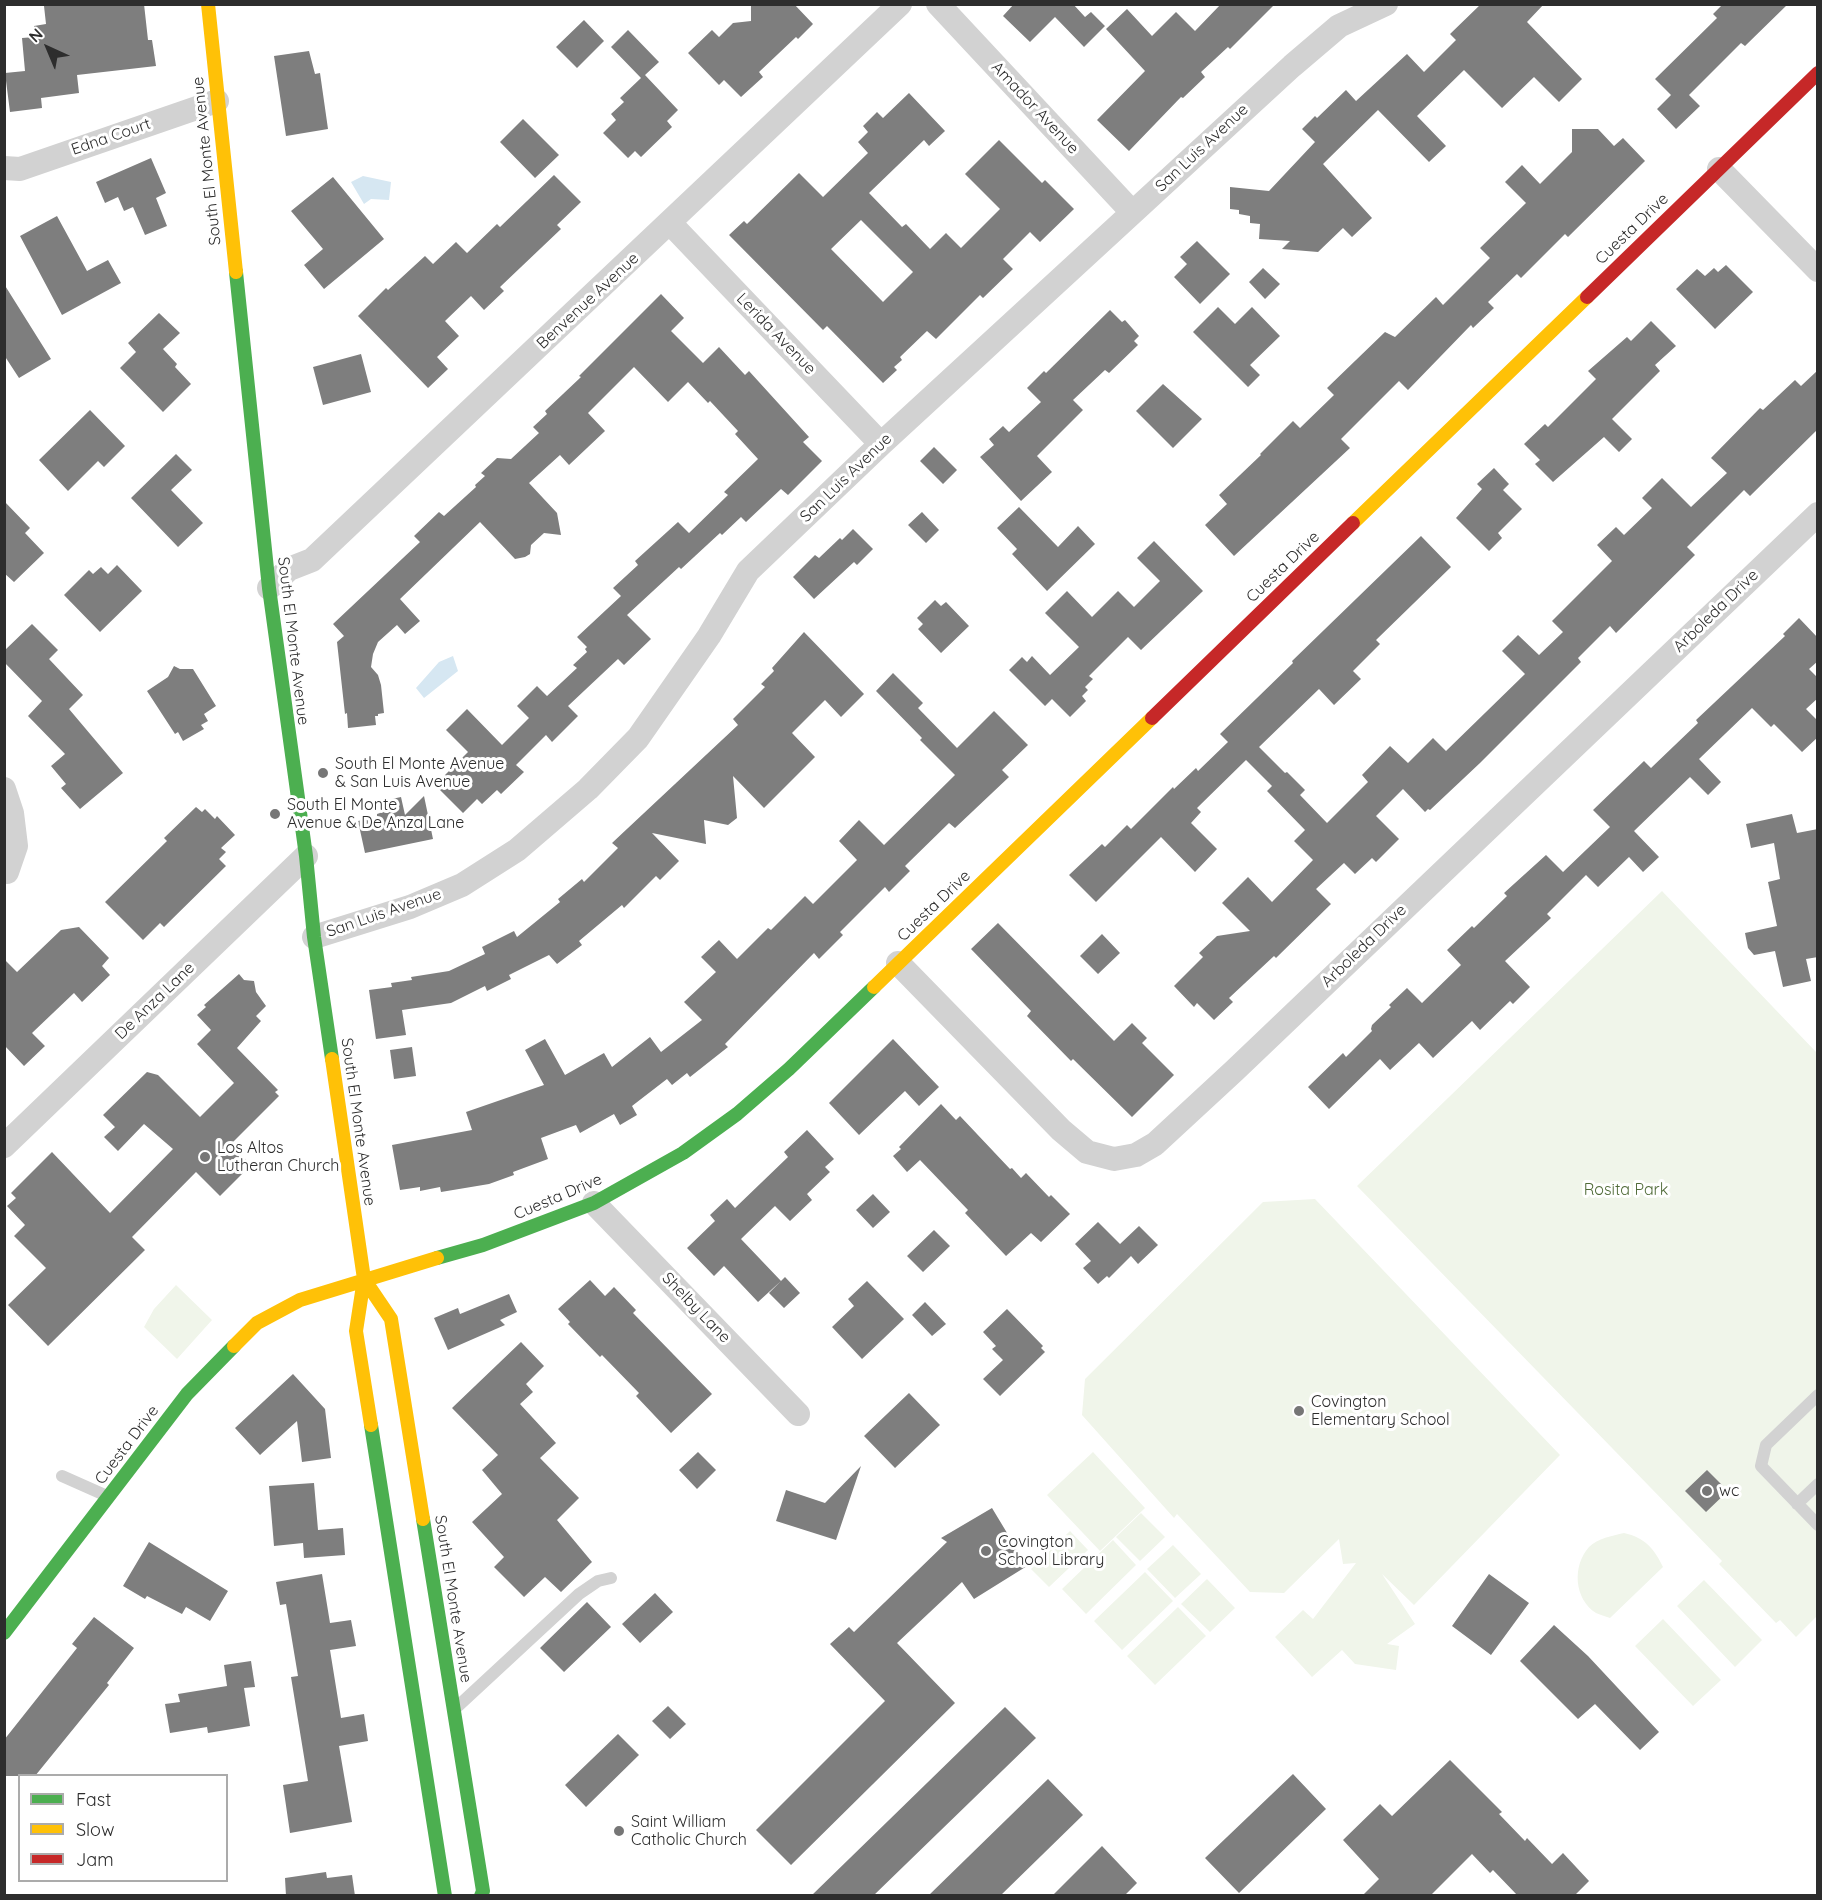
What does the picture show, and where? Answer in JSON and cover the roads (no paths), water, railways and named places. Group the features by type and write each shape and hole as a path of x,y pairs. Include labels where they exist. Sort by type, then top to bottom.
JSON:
{"main road":[{"name":"South El Monte Avenue","path":"208,4 269,588 306,856 314,937 364,1279 356,1331 445,1896"},
{"name":"Cuesta Drive","path":"4,1633 187,1394 257,1323 300,1300 483,1245 594,1203 683,1153 737,1114 789,1069 1818,73"},
{"name":"South El Monte Avenue","path":"364,1279 391,1319 483,1890 481,1896"}],"street":[{"name":"Benvenue Avenue","path":"269,588 290,569 312,560 900,4"},
{"name":"Amador Avenue","path":"938,4 1132,212"},
{"name":"San Luis Avenue","path":"314,937 410,907 462,885 517,850 588,789 638,738 708,636 748,571 881,444 1292,66 1339,26 1386,4"},
{"name":"Edna Court","path":"4,168 20,169 217,101"},
{"path":"1719,169 1818,270"},
{"name":"Lerida Avenue","path":"670,223 881,444"},
{"name":"Arboleda Drive","path":"898,963 1061,1130 1088,1152 1114,1159 1136,1155 1155,1144 1234,1071 1818,513"},
{"path":"4,789 12,813 16,846 7,872"},
{"name":"De Anza Lane","path":"4,1146 306,856"},
{"name":"Shelby Lane","path":"594,1203 798,1414"}],"lane":[{"path":"1818,1395 1766,1445 1761,1466 1818,1525"},
{"path":"62,1476 109,1497"},
{"path":"1797,1504 1818,1484"},
{"path":"454,1710 579,1594 598,1581 610,1578"}],"water":[{"path":"363,176 391,182 389,200 371,199 364,204 351,182"},
{"path":"453,656 458,671 424,698 416,688 439,662"}],"place":[{"name":"South El Monte Avenue & San Luis Avenue","path":"323,773"},
{"name":"South El Monte Avenue & De Anza Lane","path":"275,814"},
{"name":"Los Altos Lutheran Church","path":"205,1157"},
{"name":"Covington Elementary School","path":"1299,1411"},
{"name":"wc","path":"1707,1491"},
{"name":"Covington School Library","path":"986,1551"},
{"name":"Saint William Catholic Church","path":"619,1831"}],"park label":[{"name":"Rosita Park","path":"1626,1190"}]}
